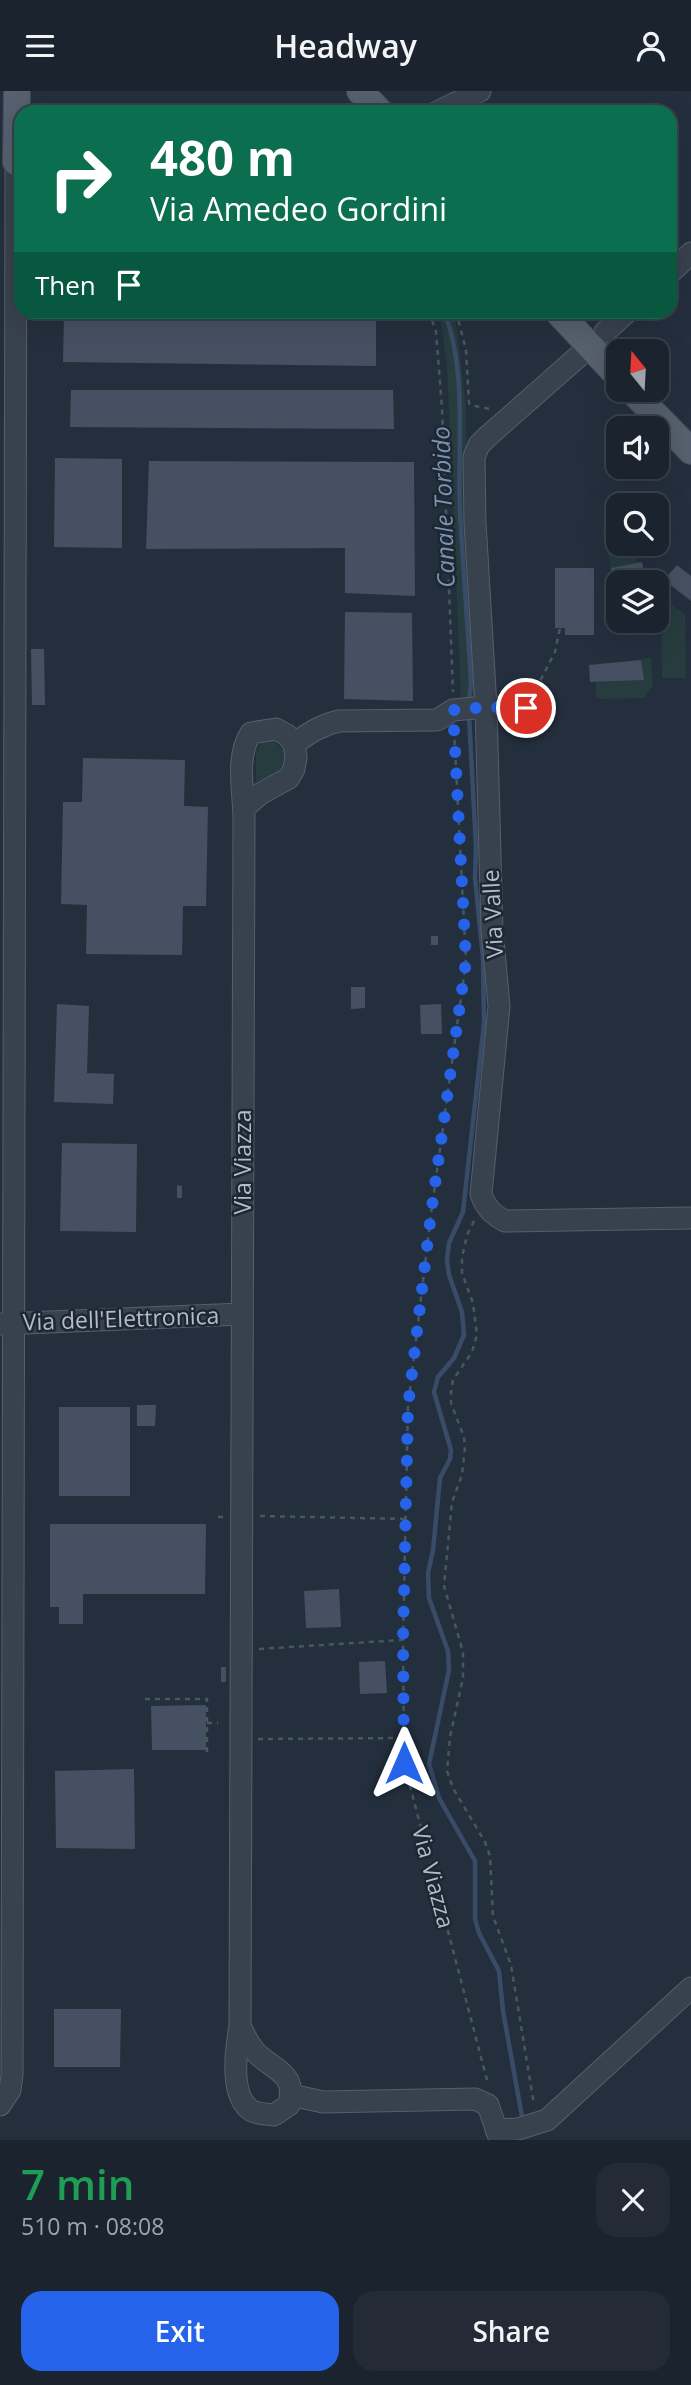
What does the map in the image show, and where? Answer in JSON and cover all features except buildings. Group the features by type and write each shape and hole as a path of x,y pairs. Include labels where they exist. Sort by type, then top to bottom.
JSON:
{"main road":[{"path":"360,91 373,105"},
{"path":"13,167 14,148"},
{"path":"564,319 606,363"},
{"path":"644,403 691,451"}],"street":[{"path":"451,105 480,91"},
{"path":"0,2105 10,2090 12,2075 7,1760 7,1324 13,167"},
{"path":"677,266 691,253"},
{"path":"605,332 619,319"},
{"name":"Via Valle","path":"494,1215 485,1206 481,1194 499,1006 492,930 486,707 475,522 474,457 479,445 580,355"},
{"path":"244,808 260,794 289,778 294,769 294,744 326,724 339,721 437,720 453,710 533,703"},
{"name":"Via Viazza","path":"291,2095 289,2105 274,2115 253,2112 241,2102 236,2077 236,2049 240,2026 242,757 244,743 251,733 276,729 287,735 294,744"},
{"path":"494,1215 505,1220 691,1218"},
{"name":"Via dell'Elettronica","path":"7,1324 242,1314"},
{"path":"240,2026 260,2057 288,2079 291,2095 323,2102 475,2099 488,2105 511,2131 552,2115 691,1988"}],"path":[{"name":"Via Viazza","path":"432,319 436,332 442,408 453,710 466,961 408,1407 403,1640 404,1763 489,2089 488,2105"},
{"path":"458,319 466,349 470,405 508,418"},
{"path":"533,703 555,652 560,628"},
{"path":"494,1215 474,1220 467,1235 462,1258 462,1273 473,1303 477,1335 472,1352 453,1380 451,1392 464,1437 465,1461 452,1503 444,1586 463,1652 463,1678 450,1737 447,1771 453,1788 485,1842 490,1856 493,1916 511,1965 534,2107 552,2115"},
{"path":"242,1516 407,1519"},
{"path":"241,1650 403,1640"},
{"path":"145,1699 207,1699 207,1752"},
{"path":"207,1723 218,1723"},
{"path":"241,1739 404,1738"}],"green space":[{"path":"439,319 455,319 456,323 466,408 467,518 478,698 461,699 447,364"},
{"path":"602,530 606,530 606,547"},
{"path":"608,556 637,556 638,563 611,568"},
{"path":"669,602 685,615 686,678 662,678 661,633 669,633"},
{"path":"651,658 653,685 644,698 602,699 596,696 596,682 643,680 641,659"},
{"path":"270,740 282,749 285,763 278,772 256,782 256,751 261,743"}],"waterway":[{"name":"Canale Torbido","path":"446,319 459,385 459,488 471,683 469,702"},
{"name":"Canale Torbido","path":"469,715 476,847 475,878 483,958 484,1023 463,1212 449,1243 447,1260 449,1275 462,1312 464,1335 454,1358 438,1377 434,1392 451,1450 450,1459 440,1478 428,1573 429,1598 448,1651 449,1670 429,1764 439,1798 475,1861 475,1919 479,1933 499,1971 503,2011 523,2122"}],"route":[{"path":"404,1763 403,1640 408,1407 466,961 453,710 526,708"}]}
